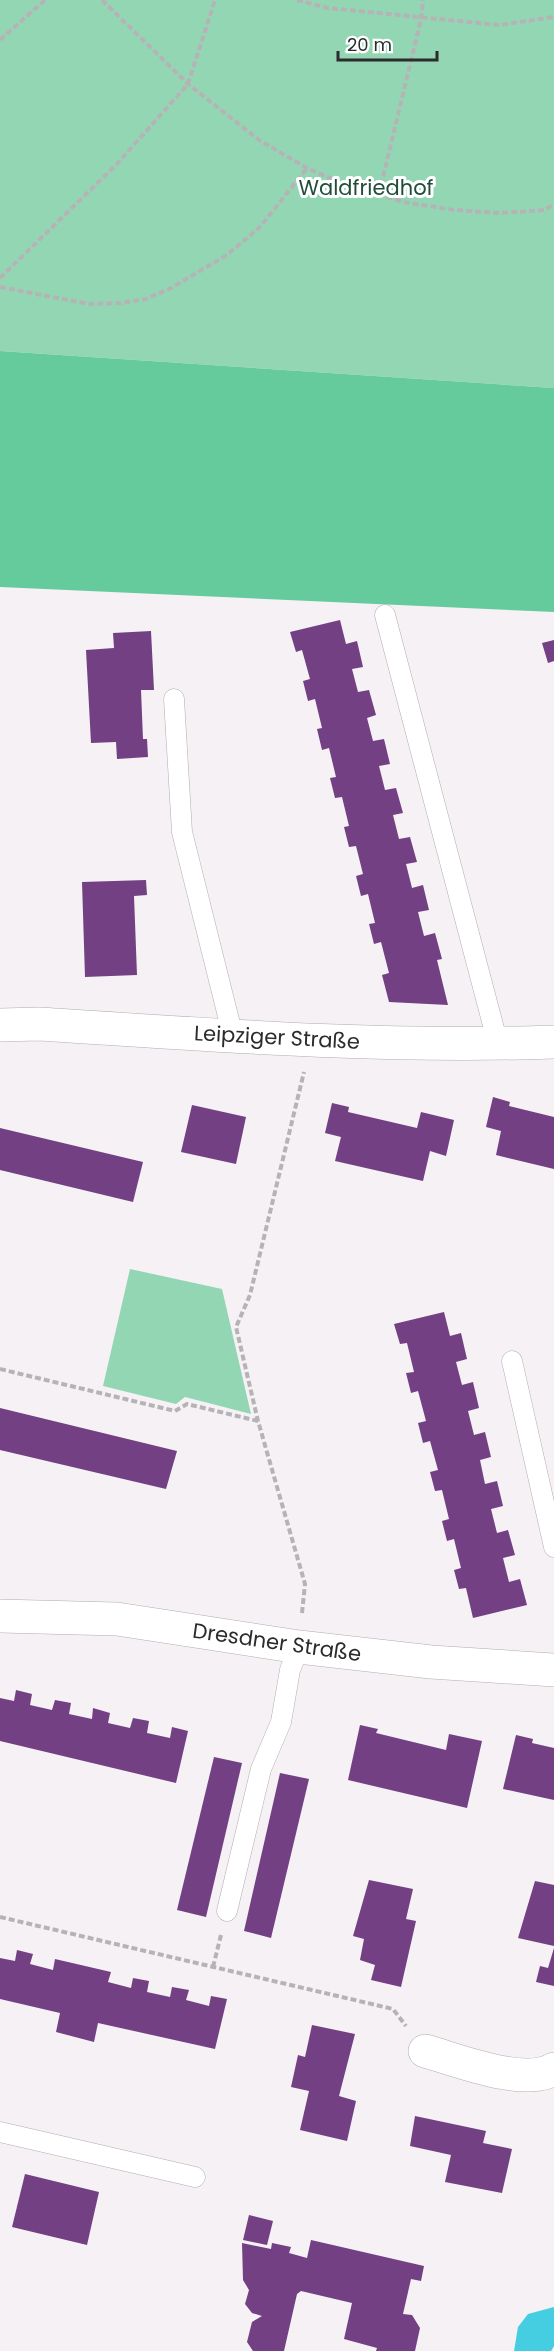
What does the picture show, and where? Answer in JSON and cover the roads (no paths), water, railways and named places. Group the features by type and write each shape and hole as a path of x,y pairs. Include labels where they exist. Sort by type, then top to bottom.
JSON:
{"street":[{"name":"Leipziger Straße","path":"0,1025 39,1024 312,1041 498,1044 554,1042"},
{"name":"Dresdner Straße","path":"0,1616 117,1619 299,1647 431,1662 554,1670"},
{"path":"425,2051 519,2077 545,2075 554,2069"}],"lane":[{"path":"385,615 498,1044"},
{"path":"174,699 182,832 233,1036"},
{"path":"512,1361 554,1546"},
{"path":"227,1911 261,1769 281,1722 290,1670 299,1647"},
{"path":"0,2132 195,2177"}],"water":[{"path":"554,2307 554,2346 551,2351 514,2351 518,2327 528,2314"}],"park label":[{"name":"Waldfriedhof","path":"366,187"}]}
